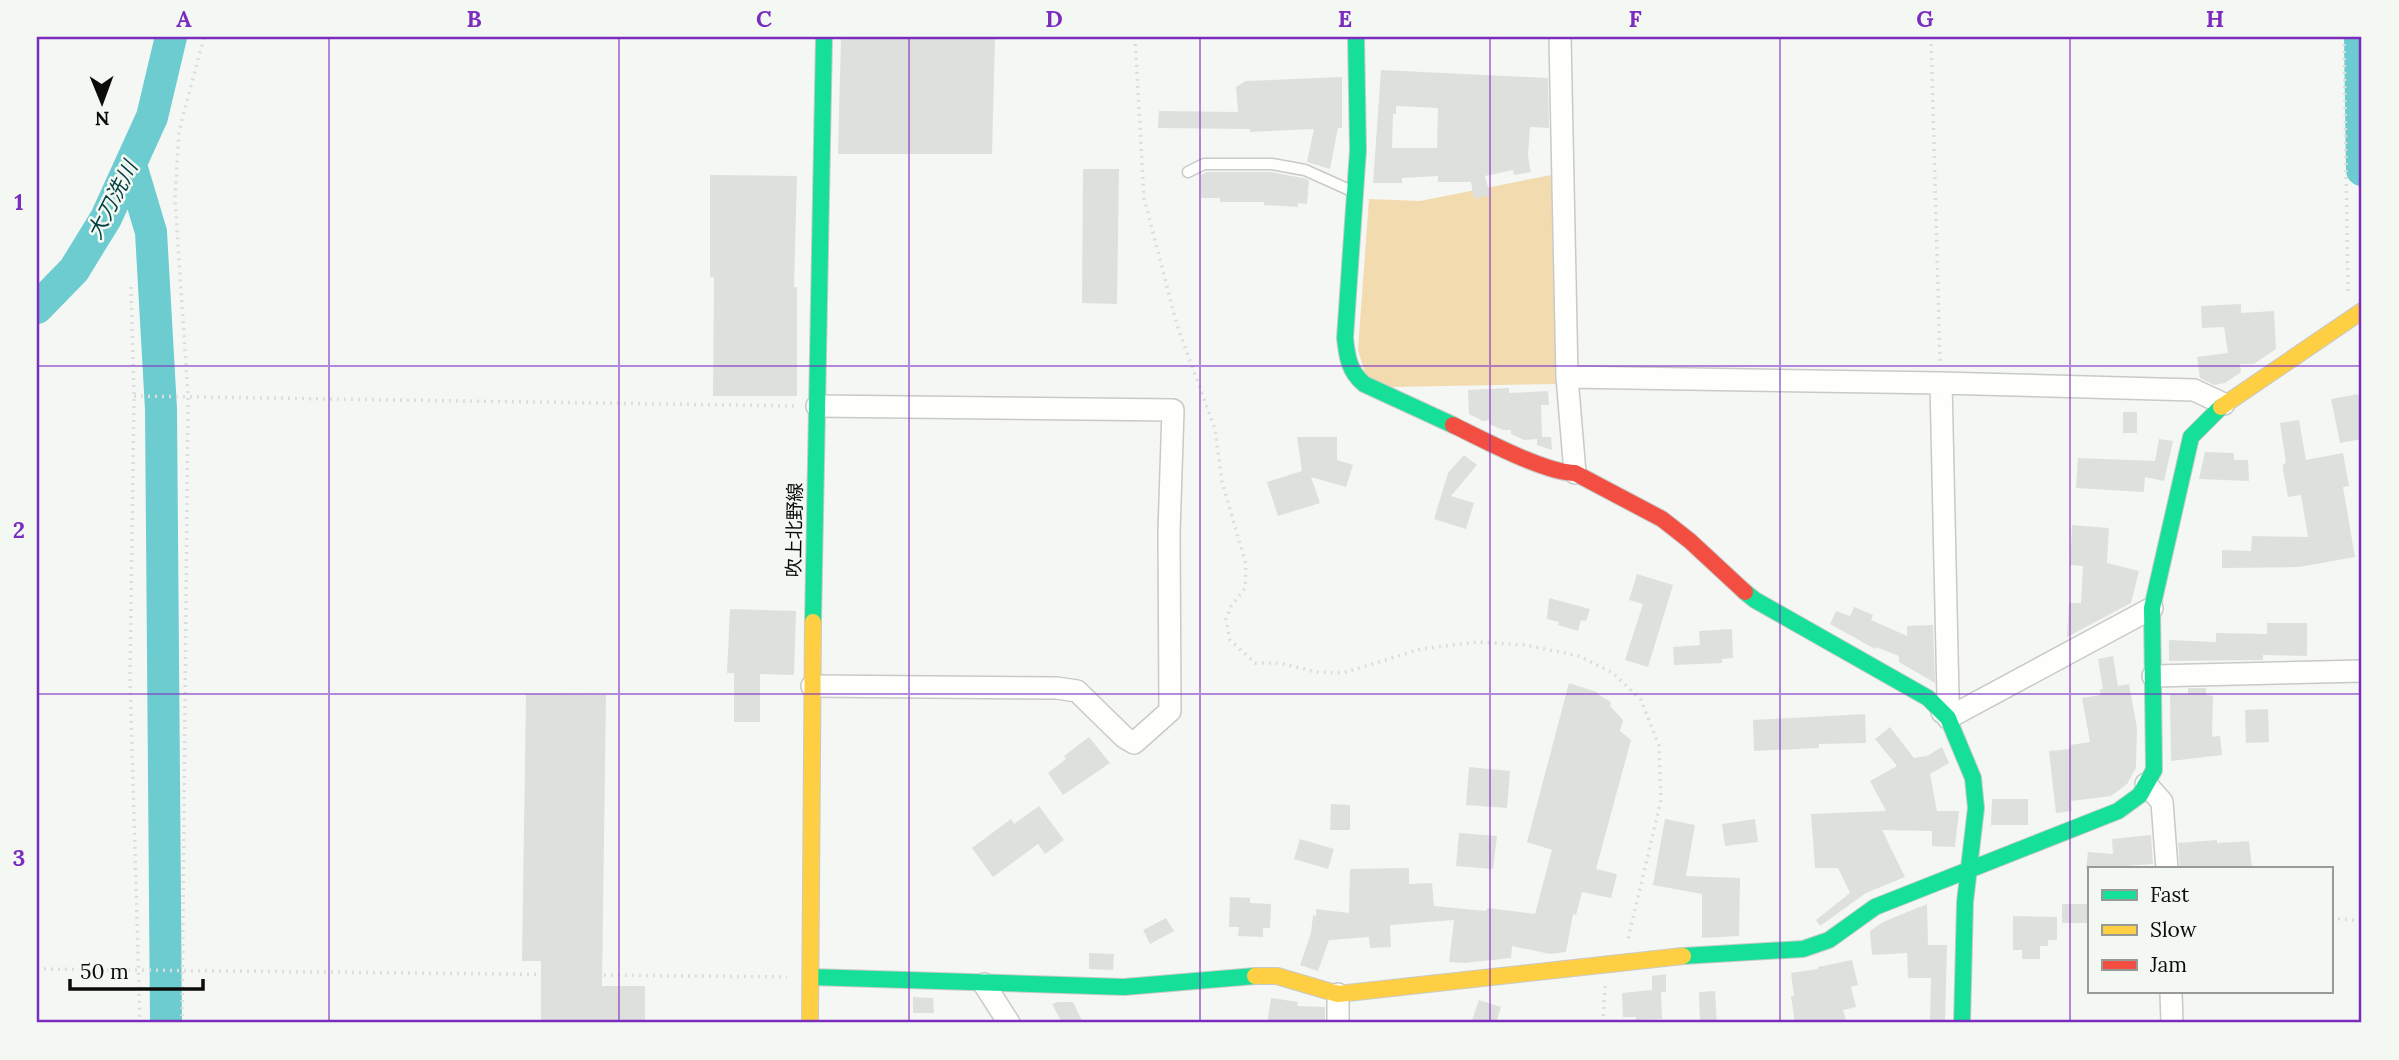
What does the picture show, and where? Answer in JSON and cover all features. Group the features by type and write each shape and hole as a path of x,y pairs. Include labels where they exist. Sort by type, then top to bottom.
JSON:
{"street":[{"name":"吹上北野線","path":"810,1023 812,686 824,37"},
{"path":"1356,37 1356,193 1345,338 1353,376 1364,384 1524,458 1566,473 1575,472 1647,510 1672,527 1755,600 1928,698 1945,715 1973,778 1976,808 1965,901 1962,1023"},
{"path":"1560,37 1567,377 1575,472"},
{"path":"811,977 1124,988 1242,976 1277,976 1338,993 1689,955 1803,949 1829,940 1875,907 2118,811 2140,795 2154,770 2152,608 2191,437 2224,404 2356,315"},
{"path":"1567,377 2194,390 2224,404"},
{"path":"1941,383 1948,698 1945,715"},
{"path":"812,686 1057,688 1077,691 1124,737 1134,743 1170,711 1169,532 1172,410 817,406"},
{"path":"1945,715 2152,608"},
{"path":"2153,676 2362,671"},
{"path":"2146,784 2162,802 2167,867"},
{"path":"984,984 1009,1023"},
{"path":"1338,993 1338,1023"},
{"path":"2171,993 2172,1023"}],"lane":[{"path":"1188,172 1204,164 1272,164 1305,170 1356,193"}],"path":[{"path":"182,1023 188,396 175,200 179,131 204,37"},
{"path":"1135,37 1144,198 1177,325 1215,429 1222,482 1246,564 1245,588 1231,606 1226,619 1230,640 1255,663 1280,663 1316,672 1343,673 1421,649 1478,642 1525,645 1579,656 1612,673 1641,700 1659,746 1661,800 1622,962"},
{"path":"1931,37 1941,383"},
{"path":"2344,37 2356,315"},
{"path":"131,287 134,396 131,678 140,1023"},
{"path":"134,396 817,406"},
{"path":"2332,918 2362,921"},
{"path":"1599,964 1605,986 1603,1023"},
{"path":"37,969 811,977"}],"shaded area":[{"path":"1556,174 1558,384 1389,387 1366,376 1358,350 1369,199 1420,201"}],"building":[{"path":"841,37 995,37 992,154 838,154"},
{"path":"1381,70 1548,78 1549,128 1530,127 1528,156 1531,172 1514,175 1513,170 1485,176 1490,195 1474,199 1471,182 1438,182 1438,176 1402,178 1402,183 1373,183","holes":["1396,106 1438,108 1437,148 1392,148 1393,114 1396,114"]},
{"path":"1342,77 1342,128 1338,128 1330,169 1307,162 1314,129 1250,132 1250,129 1158,128 1159,111 1238,112 1236,87 1246,81"},
{"path":"1083,169 1119,169 1117,304 1082,303"},
{"path":"1206,172 1271,172 1303,178 1309,180 1307,204 1298,203 1298,207 1264,205 1264,202 1220,202 1220,198 1201,198 1201,175"},
{"path":"710,175 797,176 794,287 797,287 797,396 713,396 714,277 710,277"},
{"path":"2241,304 2241,313 2274,311 2276,349 2254,364 2240,364 2241,372 2225,383 2214,385 2200,378 2197,357 2228,353 2224,327 2202,328 2201,306"},
{"path":"1509,388 1509,393 1548,391 1549,405 1541,405 1542,437 1551,437 1552,450 1537,445 1537,439 1524,440 1511,434 1511,430 1503,430 1489,424 1489,420 1483,421 1469,414 1468,390"},
{"path":"2358,394 2362,414 2362,439 2340,443 2331,399"},
{"path":"2123,412 2137,412 2137,433 2123,433"},
{"path":"2299,420 2306,460 2343,453 2349,486 2343,487 2355,557 2299,567 2222,568 2222,550 2251,551 2252,536 2308,537 2301,495 2288,497 2283,470 2283,464 2286,463 2280,423"},
{"path":"1297,437 1337,437 1337,460 1353,465 1346,487 1311,477 1320,503 1278,516 1267,482 1302,471"},
{"path":"2159,439 2173,441 2164,481 2145,477 2144,492 2076,488 2078,458 2155,461"},
{"path":"2205,452 2234,453 2234,460 2248,460 2249,481 2199,479"},
{"path":"1464,455 1477,465 1451,496 1474,503 1466,529 1434,519 1448,473"},
{"path":"2072,525 2109,528 2107,563 2139,571 2131,603 2067,637 2069,603 2081,603 2083,566 2070,565"},
{"path":"1637,574 1673,585 1648,667 1625,660 1643,604 1629,600"},
{"path":"1549,598 1590,609 1586,621 1581,620 1578,631 1547,619"},
{"path":"1854,607 1873,615 1871,620 1907,636 1907,626 1933,625 1935,683 1899,662 1899,656 1876,647 1875,649 1830,624 1836,611 1850,616"},
{"path":"730,609 796,611 794,675 760,674 760,722 734,722 734,673 727,673"},
{"path":"2267,623 2307,623 2307,656 2263,655 2263,660 2169,661 2169,640 2216,642 2216,633 2267,634"},
{"path":"1732,629 1733,658 1722,659 1722,663 1674,665 1673,647 1700,645 1699,631"},
{"path":"2113,656 2118,686 2129,684 2137,728 2136,768 2127,784 2111,796 2071,801 2072,811 2056,813 2049,751 2071,749 2070,745 2090,742 2082,698 2101,695 2100,689 2103,689 2098,659"},
{"path":"1569,683 1597,692 1611,702 1610,706 1623,720 1620,731 1631,740 1596,869 1617,874 1611,898 1582,892 1576,915 1573,914 1566,952 1550,954 1512,946 1511,958 1449,962 1454,920 1390,925 1391,947 1370,948 1369,937 1329,940 1318,971 1300,965 1316,909 1349,913 1350,869 1409,868 1409,884 1432,883 1434,906 1486,911 1488,908 1535,914 1552,850 1527,842"},
{"path":"2188,688 2206,688 2206,695 2213,696 2212,737 2220,736 2222,755 2171,761 2170,694 2188,694"},
{"path":"526,694 606,695 602,986 645,986 645,1023 541,1023 541,961 522,961"},
{"path":"2268,709 2269,742 2246,743 2245,710"},
{"path":"1865,714 1866,743 1819,744 1819,748 1754,751 1753,720"},
{"path":"1890,727 1914,758 1927,756 1942,747 1949,763 1930,774 1937,811 1959,811 1955,847 1932,846 1932,831 1882,830 1905,877 1866,893 1820,926 1816,920 1850,893 1838,868 1815,868 1811,814 1886,811 1870,781 1897,766 1875,739"},
{"path":"1089,737 1110,763 1063,795 1048,773 1066,759 1064,756"},
{"path":"1469,767 1510,771 1507,808 1466,805"},
{"path":"1992,799 2028,799 2028,825 1991,825"},
{"path":"1331,804 1350,805 1350,830 1330,830"},
{"path":"1039,806 1064,840 1045,854 1038,844 993,877 972,848 1011,819 1014,824"},
{"path":"1665,819 1695,825 1686,876 1740,878 1739,936 1702,938 1702,894 1653,885"},
{"path":"1755,819 1758,842 1725,846 1722,824"},
{"path":"1459,833 1497,836 1493,869 1456,866"},
{"path":"2151,835 2153,864 2086,869 2088,852 2113,854 2112,839"},
{"path":"1300,839 1334,849 1328,869 1294,859"},
{"path":"2249,841 2252,867 2180,867 2178,843"},
{"path":"1230,897 1250,898 1250,903 1271,904 1270,928 1263,928 1263,937 1238,936 1239,927 1229,927"},
{"path":"1927,904 1928,945 1947,945 1945,1023 1930,1023 1931,978 1908,978 1907,953 1872,955 1870,931 1883,922"},
{"path":"2062,904 2088,904 2087,923 2062,923"},
{"path":"2013,916 2057,917 2057,940 2048,940 2048,946 2040,946 2040,959 2022,959 2022,950 2013,950"},
{"path":"1166,918 1174,931 1150,944 1143,930"},
{"path":"1089,953 1114,954 1113,970 1089,969"},
{"path":"1852,960 1858,985 1851,987 1856,1007 1843,1010 1847,1023 1795,1023 1791,973"},
{"path":"1666,974 1666,992 1661,992 1662,1019 1636,1020 1636,1017 1623,1017 1622,993 1652,990 1652,976"},
{"path":"1715,991 1717,1023 1700,1023 1699,992"},
{"path":"913,997 933,998 934,1013 913,1013"},
{"path":"1271,998 1298,1002 1297,1006 1325,1007 1325,1023 1267,1023"},
{"path":"1479,1000 1501,1007 1496,1023 1471,1023"},
{"path":"1073,1002 1083,1023 1062,1023 1052,1004"}],"waterway":[{"name":"大刀洗川","path":"37,308 74,270 106,218 152,117 171,37"},
{"path":"2360,37 2362,170"},
{"path":"131,165 151,232 161,409 166,1023"}],"traffic: fast":[{"path":"813,622 824,37"},
{"path":"1356,37 1358,150 1345,338 1348,357 1352,369 1364,384 1453,425"},
{"path":"1683,956 1803,949 1829,940 1875,907 2118,811 2140,795 2154,770 2152,608 2191,437 2221,407"},
{"path":"1745,592 1928,698 1948,718 1973,778 1976,808 1965,902 1962,1023"},
{"path":"811,977 1124,987 1255,976"}],"traffic: slow":[{"path":"2221,407 2362,311"},
{"path":"810,1023 813,622"},
{"path":"1255,976 1277,976 1338,994 1683,956"}],"traffic: jam":[{"path":"1453,425 1531,462 1562,472 1575,473 1662,519 1745,592"}]}
